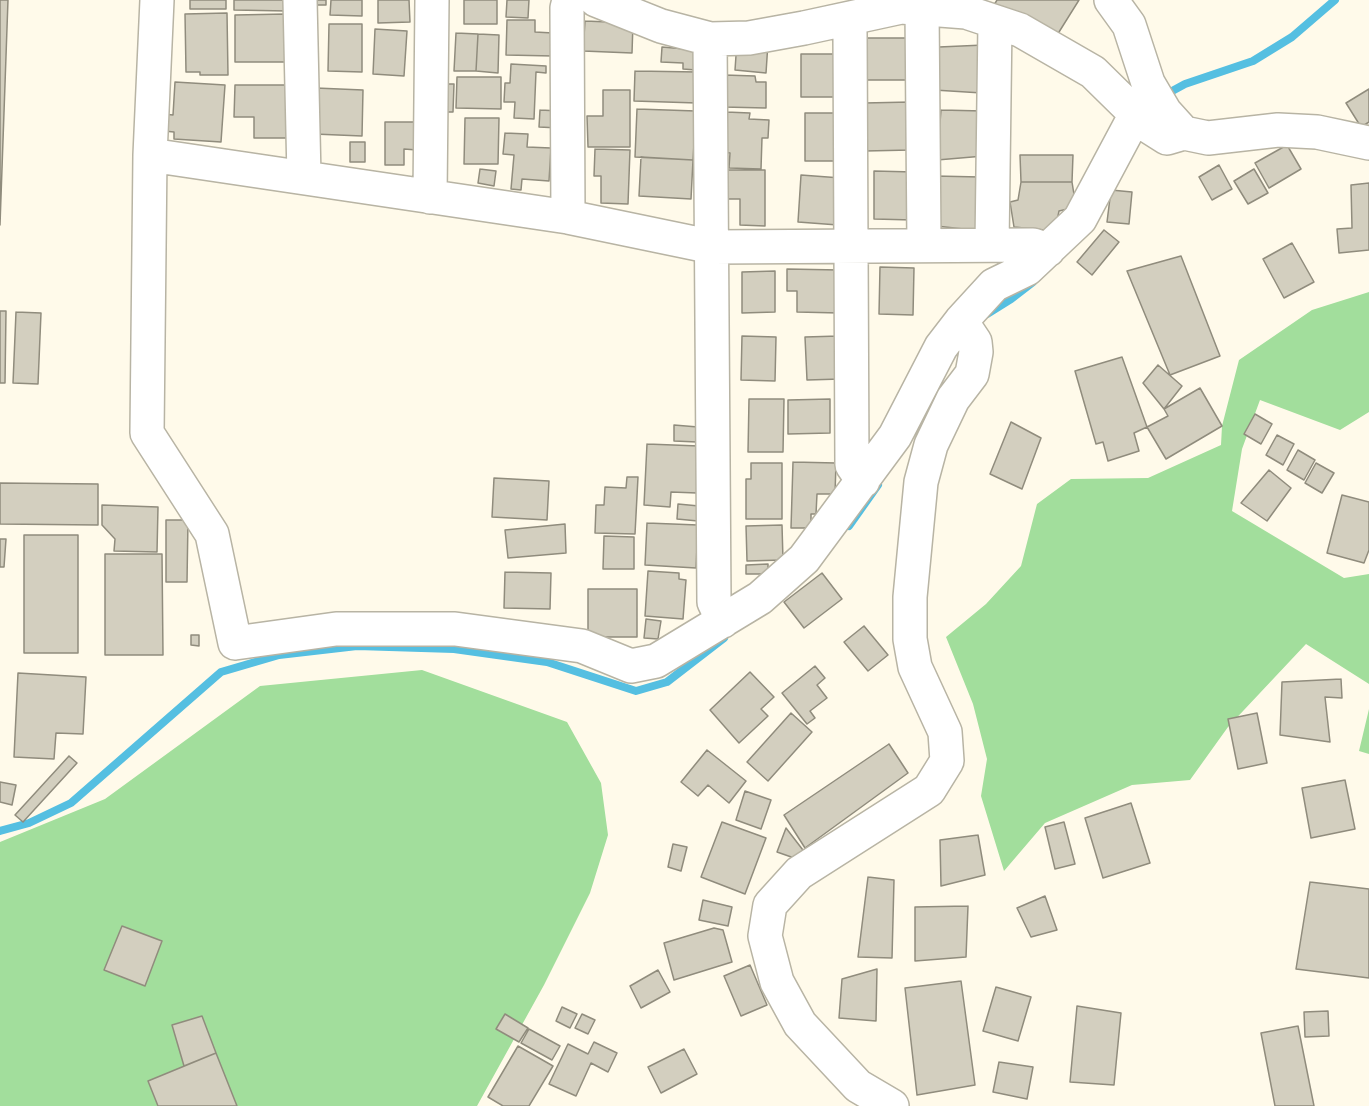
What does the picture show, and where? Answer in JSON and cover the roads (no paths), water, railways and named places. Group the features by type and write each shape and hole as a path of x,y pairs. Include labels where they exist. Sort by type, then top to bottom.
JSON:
{"street":[{"path":"157,0 150,155 147,433 212,534 235,643 336,630 455,629 582,646 631,666 656,661 760,598 804,560 895,436 941,347 967,330 994,285 1027,269 1080,219 1136,114"},
{"path":"300,0 304,177"},
{"path":"430,197 432,0"},
{"path":"568,0 568,217"},
{"path":"596,0 661,26 710,39 749,38 809,14 847,19 901,7 966,12 1020,30 1093,72 1148,126 1167,138 1184,133 1208,138 1278,130 1317,132 1369,143"},
{"path":"1111,0 1129,25 1148,83 1166,112 1184,133"},
{"path":"922,8 924,245"},
{"path":"847,19 850,33 852,465 862,480"},
{"path":"992,245 995,22"},
{"path":"710,39 714,602 723,621"},
{"path":"150,155 568,217 713,247 1033,245 1048,250"},
{"path":"892,1106 858,1086 800,1024 777,981 765,936 770,905 799,873 929,790 947,761 945,732 915,667 910,639 910,597 921,482 931,445 953,399 972,374 976,352 967,330"}],"waterway":[{"path":"1163,96 1185,84 1253,61 1292,37 1335,0"},
{"path":"987,314 1033,282"},
{"path":"849,526 878,485"},
{"path":"0,831 29,823 71,803 221,672 279,655 357,646 454,649 547,662 636,691 667,682 724,638"}]}
